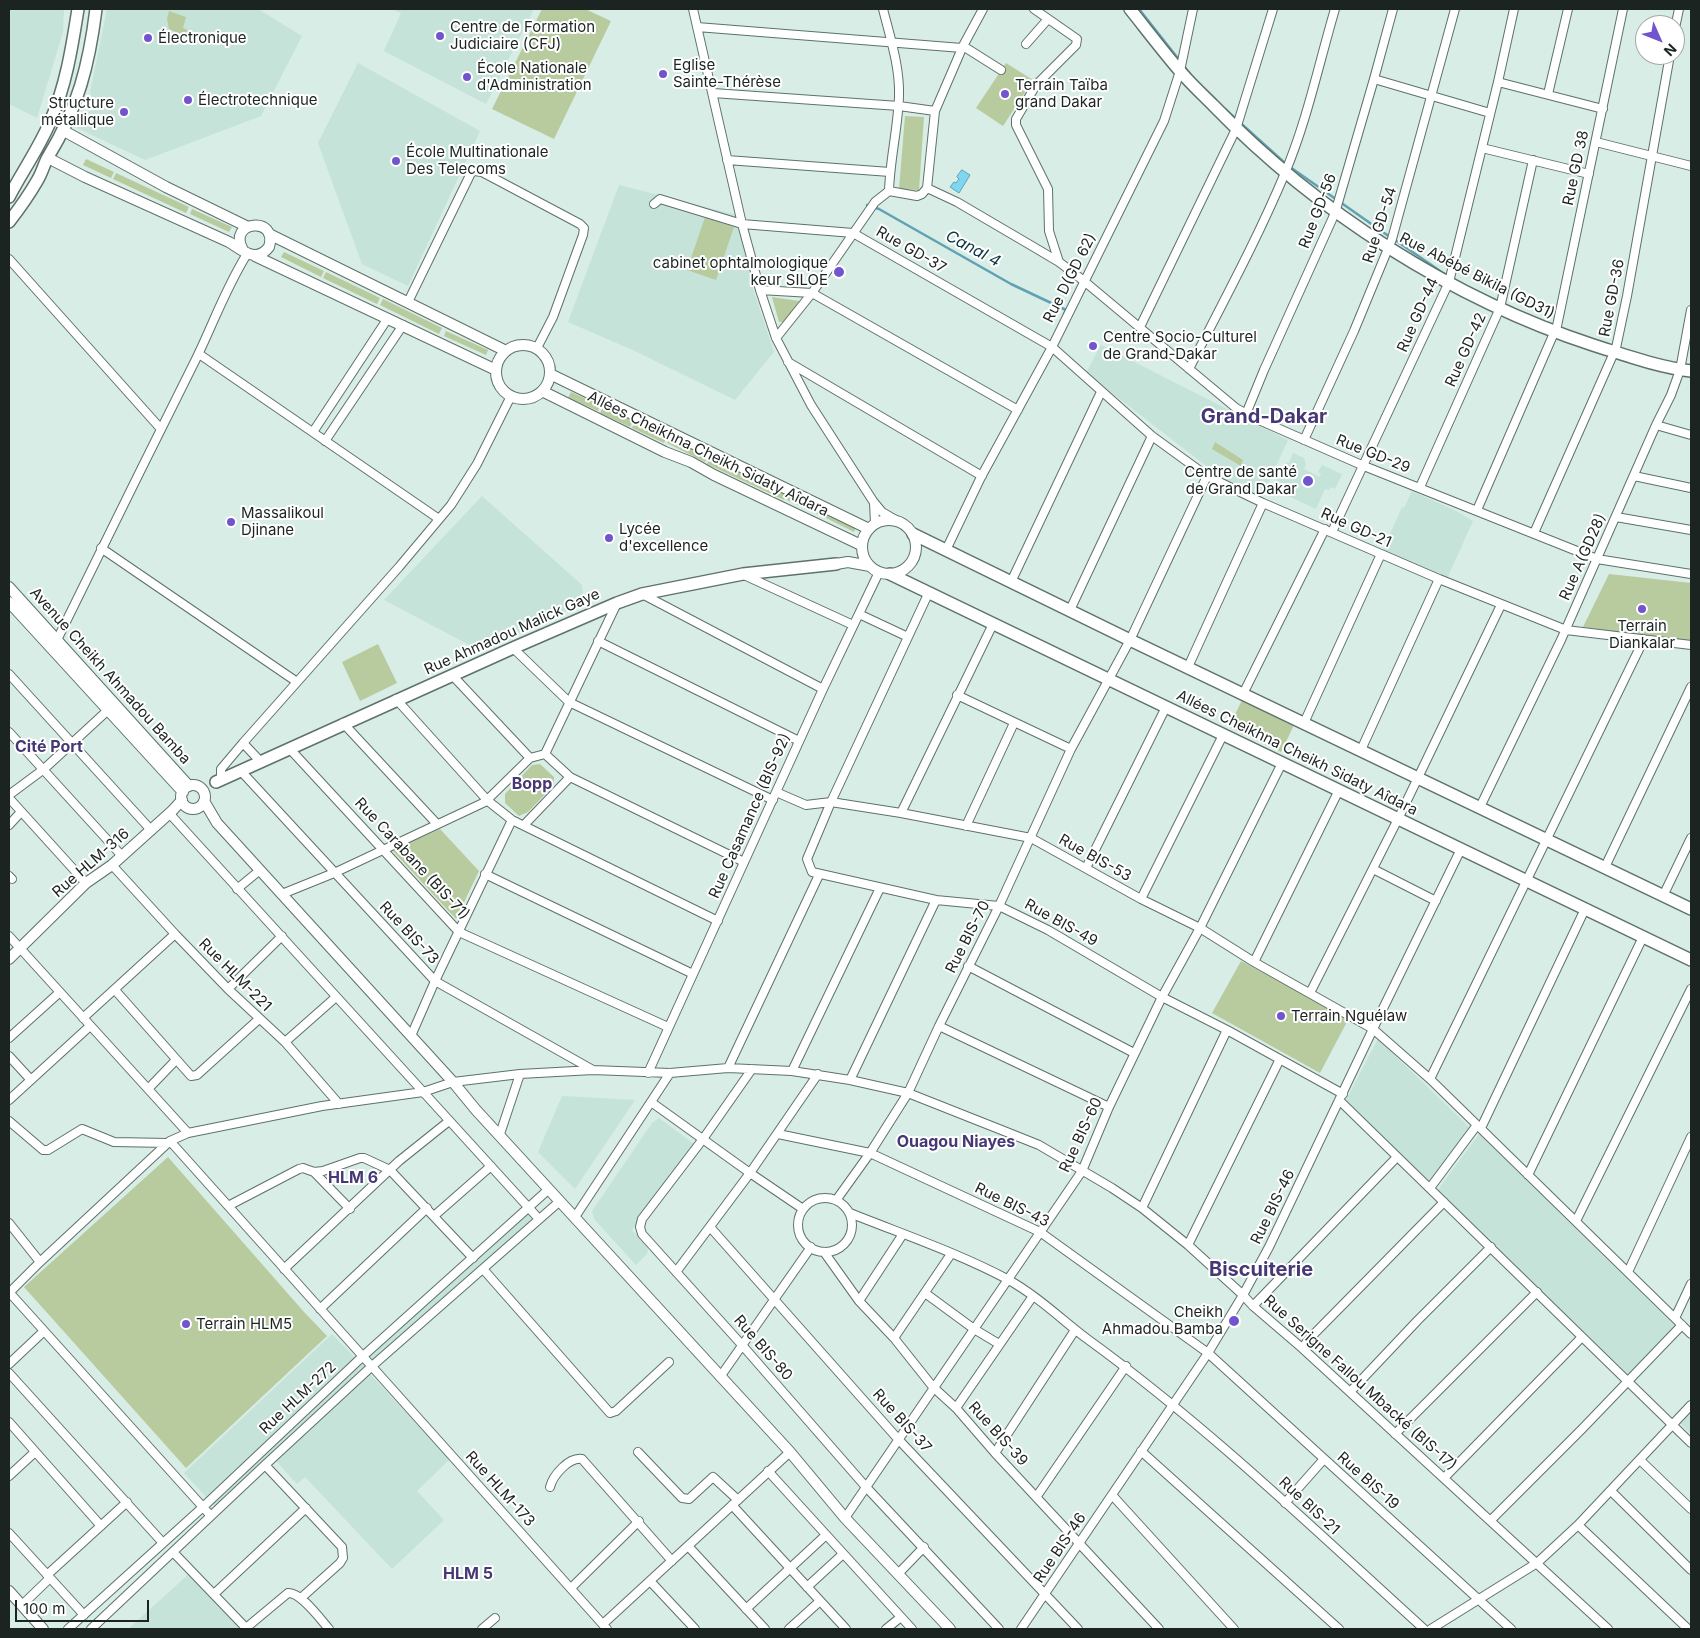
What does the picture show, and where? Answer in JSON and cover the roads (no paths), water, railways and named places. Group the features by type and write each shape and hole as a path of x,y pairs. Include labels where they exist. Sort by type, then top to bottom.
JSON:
{"main road":[{"path":"9,197 40,143 59,99 72,48 78,9"},
{"path":"9,222 38,180 73,111 81,87 91,43 96,9"},
{"name":"Rue Abébé Bikila (GD31)","path":"1130,9 1180,71 1236,129 1335,213 1389,248 1500,308 1555,332 1614,352 1686,371"},
{"name":"Allées Cheikhna Cheikh Sidaty Aîdara","path":"913,534 1070,610 1130,642 1188,667 1360,750 1417,780 1480,808 1545,842 1605,867 1691,909"},
{"name":"Rue Ahmadou Malick Gaye","path":"219,780 513,648 642,594 743,574 836,564"},
{"name":"Allées Cheikhna Cheikh Sidaty Aîdara","path":"884,573 1110,676 1166,707 1339,790 1400,816 1461,849 1528,876 1586,909 1691,960"}],"street":[{"path":"693,9 742,224 760,290 776,338 812,405 874,503 882,512 905,524 913,534 916,550 913,559 904,569 884,573 870,566 848,562 836,564"},
{"path":"884,9 899,84 889,191"},
{"path":"776,338 812,292 875,202 889,191 917,196 922,194 927,188 935,111 962,47 982,9"},
{"path":"1034,9 1076,39 1076,45 1036,85 1016,119 1016,125 1048,189 1049,231 1059,262"},
{"name":"Rue D(GD 62)","path":"946,550 982,476 1052,347 1164,121 1180,71 1193,9"},
{"path":"1140,328 1236,129 1273,9"},
{"path":"1190,369 1285,172 1303,121 1335,9"},
{"name":"Rue GD-56","path":"1246,414 1335,213 1374,79 1392,9"},
{"name":"Rue GD-54","path":"1304,440 1354,331 1389,248 1455,9"},
{"name":"Rue GD-44","path":"1243,694 1328,530 1364,466 1449,282 1514,9"},
{"path":"1548,94 1568,9"},
{"name":"Rue GD 38","path":"1477,510 1555,332 1623,9"},
{"path":"1026,44 1048,19"},
{"path":"697,27 962,47 1001,70"},
{"name":"Rue GD-36","path":"1534,533 1614,352 1627,296 1668,65"},
{"path":"1374,79 1490,113"},
{"path":"1498,82 1603,109"},
{"path":"713,93 898,106 935,111"},
{"path":"64,131 166,187 248,227"},
{"path":"1596,142 1691,166"},
{"path":"1482,148 1589,174"},
{"path":"48,158 496,370"},
{"path":"727,160 890,172"},
{"name":"Rue GD-42","path":"1420,488 1500,308 1533,160"},
{"path":"408,302 471,173 474,171 482,172 580,224 584,228 553,317 537,348"},
{"name":"Rue GD-29","path":"927,188 957,202 1059,262 1236,408 1246,414 1364,466 1597,559 1691,574"},
{"name":"Rue GD-37","path":"654,204 660,199 742,224 853,233 1052,347"},
{"path":"248,253 239,242 241,233 248,227 258,225 263,227 269,234 506,351"},
{"path":"248,253 265,252 269,247 269,234"},
{"path":"57,640 101,548 199,354 232,277 248,253"},
{"path":"9,260 161,429"},
{"path":"760,290 812,292 1018,410"},
{"name":"Rue A(GD28)","path":"1480,808 1540,688 1656,425 1686,371 1691,310"},
{"path":"312,432 388,318"},
{"path":"326,441 402,325"},
{"path":"526,344 537,348 548,361 550,374 547,384 531,398 524,399 511,396 499,385 496,370 501,356 515,345 526,344"},
{"name":"Rue GD-21","path":"1052,347 1152,436 1207,476 1263,503 1501,605 1566,630 1691,645"},
{"path":"199,354 439,519"},
{"path":"787,361 982,476"},
{"name":"Allées Cheikhna Cheikh Sidaty Aîdara","path":"550,374 872,526"},
{"name":"Allées Cheikhna Cheikh Sidaty Aîdara","path":"542,390 665,452 691,462 861,546"},
{"path":"1011,582 1101,392"},
{"path":"219,780 222,769 243,743 439,519 462,489 511,396"},
{"path":"1656,425 1691,435"},
{"path":"1070,610 1152,436"},
{"name":"Rue BIS-70","path":"837,1199 870,1153 908,1093 968,966 999,906 1071,749 1130,642 1207,476"},
{"path":"1634,476 1691,488"},
{"path":"836,564 853,558 861,546 872,526 874,503"},
{"path":"1188,667 1263,503"},
{"path":"1616,517 1691,530"},
{"path":"872,526 886,520 896,520"},
{"path":"861,546 864,557 870,566"},
{"path":"101,548 297,682"},
{"path":"1304,723 1381,554"},
{"name":"Rue Casamance (BIS-92)","path":"648,1073 822,689 853,625 884,573"},
{"path":"743,574 853,625"},
{"path":"1360,750 1439,579"},
{"name":"Avenue Cheikh Ahmadou Bamba","path":"9,587 57,640 187,794"},
{"path":"728,1068 819,875 812,872 807,859 831,802 929,592"},
{"path":"642,594 822,689"},
{"name":"Avenue Cheikh Ahmadou Bamba","path":"9,602 107,711 187,794"},
{"path":"545,754 617,603"},
{"path":"1310,992 1400,816 1501,605"},
{"path":"859,614 908,637"},
{"path":"901,813 993,624"},
{"path":"1430,1080 1644,639"},
{"path":"598,642 799,741"},
{"path":"513,648 569,702 772,800"},
{"path":"9,674 151,830"},
{"path":"452,675 530,758"},
{"path":"1605,867 1691,687"},
{"path":"957,695 1071,749"},
{"path":"396,700 488,800 512,820 718,921"},
{"path":"1086,868 1166,707"},
{"path":"86,883 21,812 9,796 44,769 107,711"},
{"path":"966,826 1014,723"},
{"path":"343,724 437,824"},
{"path":"9,732 122,856"},
{"path":"1141,899 1223,735"},
{"path":"243,743 260,761"},
{"name":"Rue Carabane (BIS-71)","path":"289,748 459,932 668,1028"},
{"path":"282,894 334,873 488,800 530,758 545,754"},
{"path":"545,754 570,777 744,862"},
{"name":"Rue BIS-60","path":"844,1518 1082,1171 1134,1053 1162,996 1200,928 1282,763"},
{"name":"Rue BIS-73","path":"240,770 435,981 593,1070"},
{"path":"524,825 570,777"},
{"name":"Rue Ahmadou Malick Gaye","path":"187,794 219,780"},
{"name":"Rue Ahmadou Malick Gaye","path":"202,802 219,780"},
{"path":"1254,962 1339,790"},
{"path":"202,802 191,809 187,794 203,791 202,802 217,823 790,1452 844,1518 950,1629"},
{"name":"Rue BIS-53","path":"776,792 806,805 831,802 901,813 1031,838 1141,899 1200,928 1254,962 1373,1029 1479,1126 1691,1334"},
{"name":"Rue HLM-316","path":"9,959 86,883 112,865 171,812 187,794"},
{"path":"9,825 21,812"},
{"path":"171,812 237,889 539,1219"},
{"path":"411,1036 485,874 512,820"},
{"path":"1663,896 1691,838"},
{"name":"Rue BIS-46","path":"1021,1629 1208,1353 1244,1295 1461,849"},
{"name":"Rue HLM-221","path":"112,865 228,989 285,1042 339,1104"},
{"path":"237,889 260,870"},
{"path":"1373,870 1436,901"},
{"path":"485,874 693,974"},
{"name":"Rue BIS-49","path":"819,875 936,900 999,906 1048,930 1162,996 1280,1059 1341,1097 1397,1157 1691,1443"},
{"path":"792,1071 880,888"},
{"path":"850,1080 936,900"},
{"path":"1430,1188 1479,1126 1586,909"},
{"path":"83,1018 175,934"},
{"path":"9,936 188,1133"},
{"path":"228,989 282,936"},
{"path":"1528,1175 1643,936"},
{"path":"968,966 1134,1053"},
{"path":"1576,1221 1691,989"},
{"path":"115,990 188,1074 194,1076 259,1019"},
{"path":"9,1038 60,992"},
{"path":"285,1042 336,997"},
{"path":"9,1100 90,1026"},
{"path":"939,1026 1109,1108"},
{"path":"1142,1208 1227,1030"},
{"path":"9,1056 31,1080"},
{"path":"1188,1245 1280,1059"},
{"path":"149,1088 176,1060"},
{"name":"Rue Serigne Fallou Mbacké (BIS-17)","path":"169,1142 188,1133 339,1104 423,1092 453,1082 520,1074 593,1070 670,1073 728,1068 792,1071 850,1080 908,1093 1039,1145 1142,1208 1188,1245 1244,1295 1253,1306 1302,1348 1608,1629"},
{"name":"Rue BIS-80","path":"752,1070 703,1139 642,1219 640,1227 642,1234 742,1344 866,1487 999,1629"},
{"path":"575,1217 670,1073"},
{"path":"500,1134 520,1074"},
{"path":"676,1272 750,1174 818,1074"},
{"path":"651,1102 750,1174 803,1209"},
{"path":"9,1120 43,1150 48,1150 82,1129 114,1142 169,1142"},
{"path":"284,1269 390,1170 449,1121"},
{"name":"Rue BIS-43","path":"778,1134 870,1153 1040,1232 1208,1353"},
{"path":"1628,1272 1691,1137"},
{"path":"169,1142 9,1292 211,1516"},
{"name":"Rue HLM-173","path":"169,1142 605,1627"},
{"path":"1253,1306 1397,1157"},
{"path":"314,1172 334,1168 356,1159 364,1158 390,1170 473,1258"},
{"path":"434,1216 491,1166"},
{"path":"228,1206 299,1169 307,1168 314,1172 350,1209"},
{"name":"Rue HLM-272","path":"68,1629 203,1507 362,1357 550,1189"},
{"path":"820,1198 837,1199 850,1214 852,1227 847,1240 837,1249 824,1252 810,1247 805,1243 798,1230 800,1215 803,1209 813,1200 820,1198"},
{"name":"Rue HLM-272","path":"91,1629 371,1367 560,1201"},
{"path":"1302,1348 1444,1202"},
{"path":"320,1310 427,1208"},
{"name":"Rue BIS-21","path":"850,1214 951,1254 1007,1280 1033,1296 1075,1330 1126,1366 1253,1473 1424,1629"},
{"path":"9,1223 40,1262"},
{"name":"Rue BIS-37","path":"710,1227 898,1439 1078,1629"},
{"path":"859,1301 903,1234"},
{"path":"720,1377 810,1247"},
{"path":"1350,1392 1418,1320 1491,1248"},
{"name":"Rue BIS-39","path":"824,1252 859,1301 894,1338 933,1387 956,1408 995,1453 1159,1629"},
{"path":"894,1338 951,1254"},
{"path":"483,1269 610,1413 616,1412 669,1362"},
{"path":"1675,1318 1691,1284"},
{"path":"1395,1434 1537,1292"},
{"path":"925,1293 998,1344"},
{"path":"956,1408 998,1344 1033,1296"},
{"path":"1491,1520 1582,1430 1682,1325"},
{"path":"995,1453 1075,1330"},
{"path":"9,1364 44,1331"},
{"path":"1444,1478 1582,1337"},
{"name":"Rue BIS-19","path":"1208,1353 1511,1629"},
{"path":"1037,1496 1126,1366"},
{"path":"9,1373 163,1543"},
{"path":"1431,1629 1537,1562 1578,1525 1691,1405"},
{"path":"9,1422 101,1526"},
{"path":"1141,1451 1339,1629"},
{"path":"9,1476 35,1452"},
{"path":"638,1452 686,1500 691,1498 713,1478 716,1478 790,1568 846,1629"},
{"path":"605,1627 650,1581 790,1452"},
{"path":"550,1487 554,1476 570,1462 577,1458 582,1459 639,1521 672,1561"},
{"path":"1284,1503 1324,1460"},
{"path":"1640,1460 1691,1509"},
{"path":"265,1465 342,1546 343,1558 340,1562 301,1598"},
{"path":"768,1472 912,1629"},
{"path":"1611,1491 1691,1570"},
{"path":"1112,1495 1234,1629"},
{"path":"22,1606 49,1577 127,1502"},
{"path":"214,1594 306,1508"},
{"path":"570,1588 639,1521"},
{"path":"1578,1525 1688,1629"},
{"path":"9,1533 84,1615"},
{"path":"746,1609 826,1535"},
{"path":"688,1546 764,1629"},
{"path":"898,1574 924,1547"},
{"path":"173,1552 247,1629 288,1593 292,1592 301,1598 327,1626 317,1629"},
{"path":"807,1587 843,1554"},
{"path":"650,1581 695,1629"},
{"path":"9,1591 43,1629"},
{"path":"789,1629 820,1601"},
{"path":"886,1629 901,1617"},
{"path":"482,1629 495,1618"}],"water":[{"path":"962,170 970,175 959,193 950,187 959,179 957,177"}],"waterway":[{"path":"1139,9 1180,61"},
{"path":"1184,66 1194,79"},
{"path":"1225,109 1286,164"},
{"path":"1290,167 1390,237"},
{"name":"Canal 4","path":"867,205 879,209 1011,284 1066,310 1064,314"},
{"path":"1395,240 1446,275"}],"place":[{"name":"Centre de Formation Judiciaire (CFJ)","path":"440,36"},
{"name":"Électronique","path":"148,38"},
{"name":"Eglise Sainte-Thérèse","path":"663,74"},
{"name":"École Nationale d'Administration","path":"467,77"},
{"name":"Terrain Taïba grand Dakar","path":"1005,94"},
{"name":"Électrotechnique","path":"188,100"},
{"name":"Structure métallique","path":"124,112"},
{"name":"École Multinationale Des Telecoms","path":"396,161"},
{"name":"cabinet ophtalmologique keur SILOE","path":"839,272"},
{"name":"Centre Socio-Culturel de Grand-Dakar","path":"1093,346"},
{"name":"Centre de santé de Grand Dakar","path":"1308,481"},
{"name":"Massalikoul Djinane","path":"231,522"},
{"name":"Lycée d'excellence","path":"609,538"},
{"name":"Terrain Diankalar","path":"1642,609"},
{"name":"Terrain Nguélaw","path":"1281,1016"},
{"name":"Cheikh Ahmadou Bamba","path":"1234,1321"},
{"name":"Terrain HLM5","path":"186,1324"}],"district":[{"name":"Grand-Dakar","path":"1264,417"},
{"name":"Cité Port","path":"49,747"},
{"name":"Bopp","path":"532,784"},
{"name":"Ouagou Niayes","path":"956,1142"},
{"name":"HLM 6","path":"353,1178"},
{"name":"Biscuiterie","path":"1261,1270"},
{"name":"HLM 5","path":"468,1574"}]}
